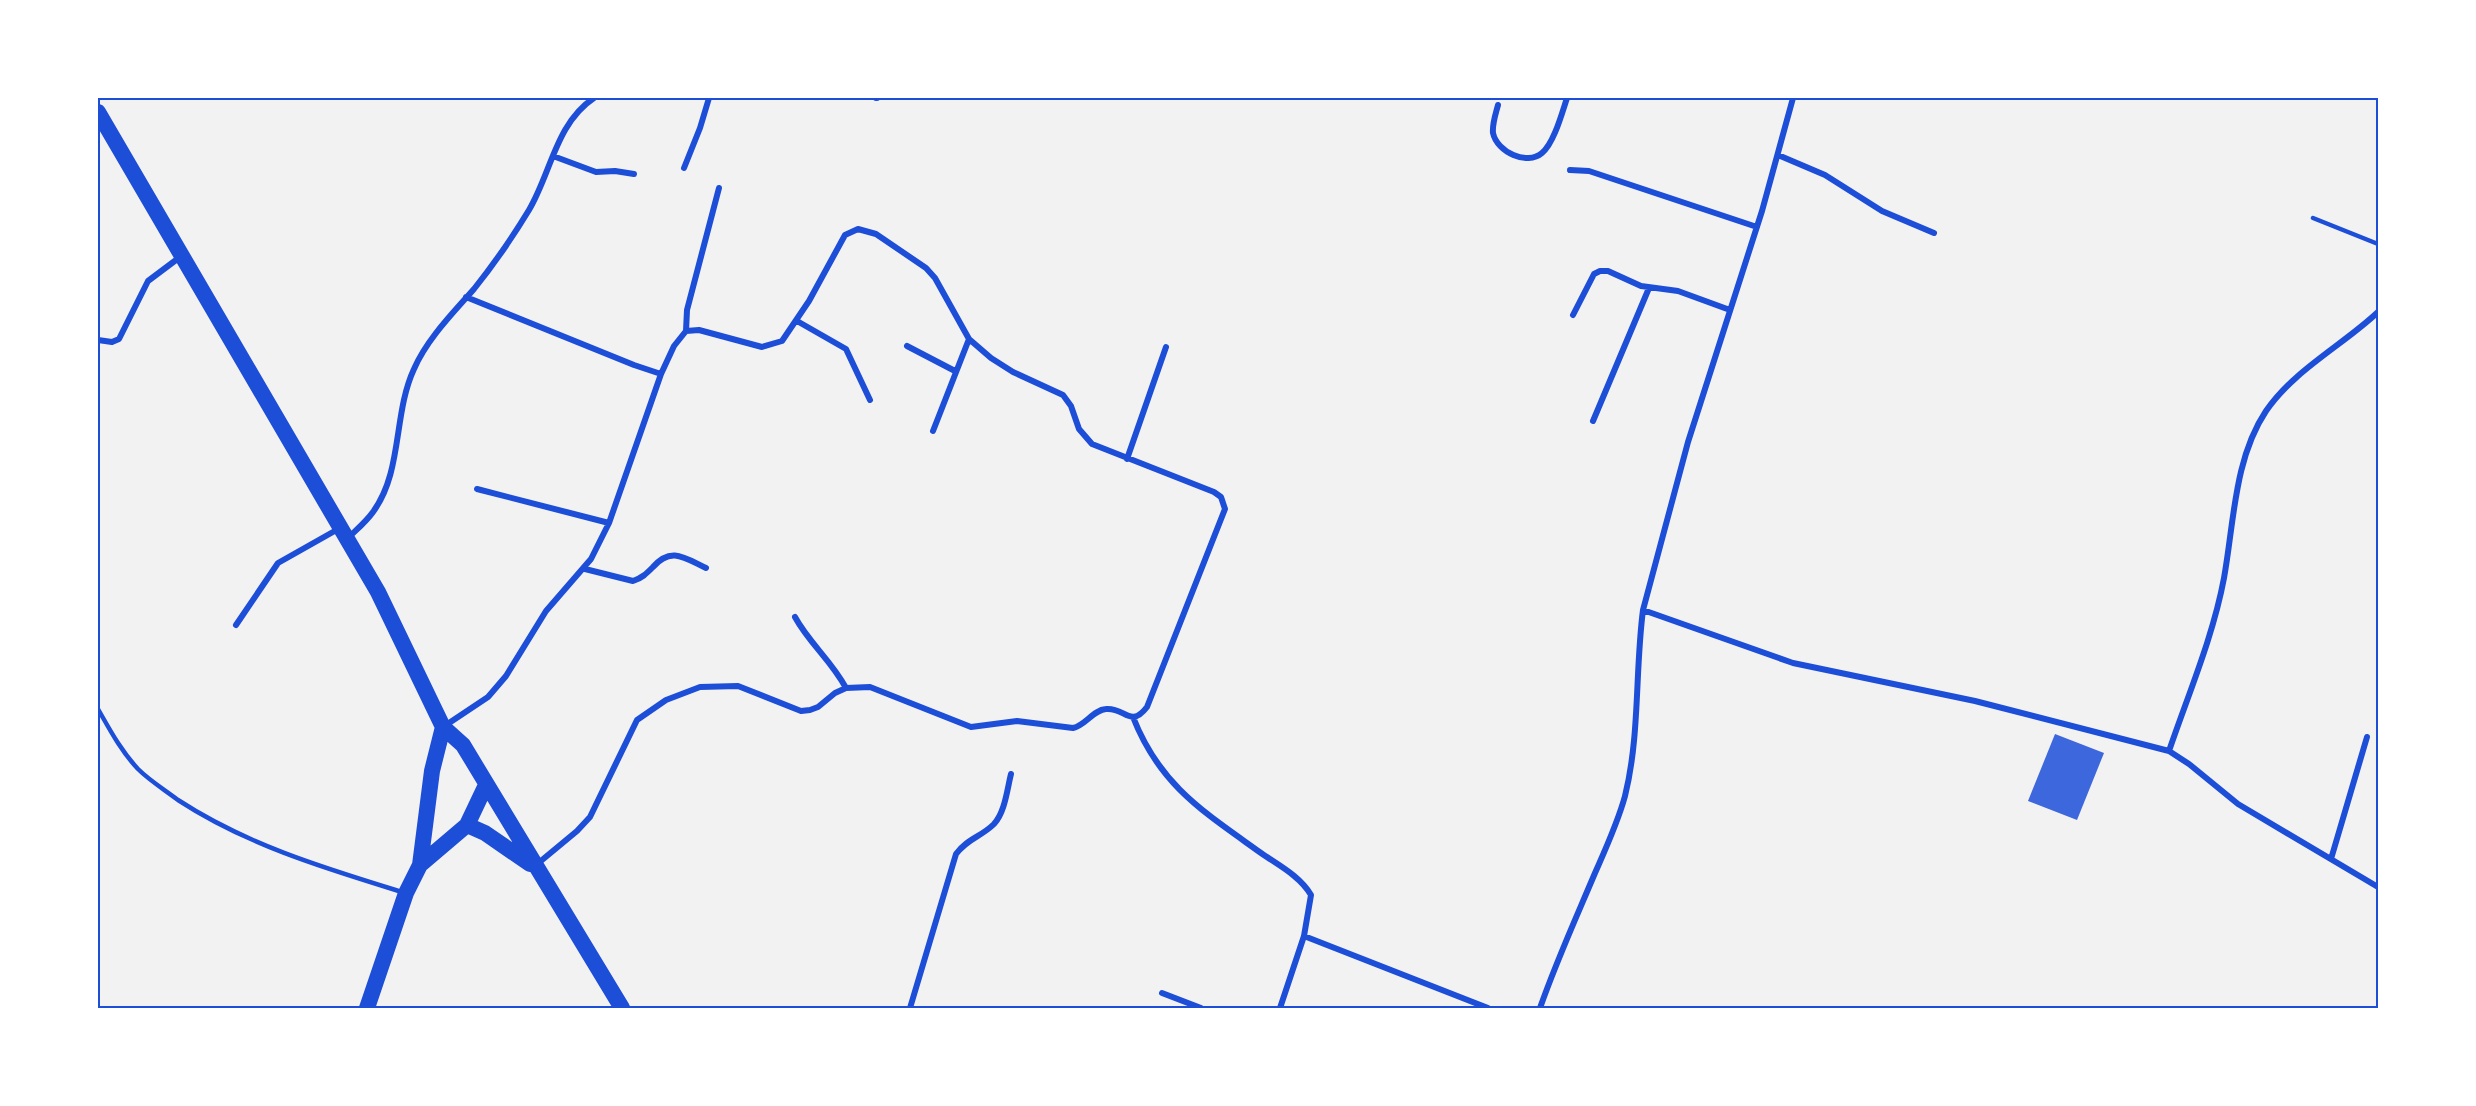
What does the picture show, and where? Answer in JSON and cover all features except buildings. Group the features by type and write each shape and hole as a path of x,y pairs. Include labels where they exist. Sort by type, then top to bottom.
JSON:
{"highway":[{"path":"98,112 378,592 443,727 463,745 621,1008"},
{"path":"367,1008 406,893 420,865 432,771 443,727"},
{"path":"420,865 467,825 486,785"},
{"path":"467,825 485,833 534,866"}],"street":[{"path":"236,625 278,563 344,534 372,513 391,473 406,388 415,367 442,326 498,257 530,208 566,128 576,113 594,98"},
{"path":"684,168 709,98"},
{"path":"1498,105 1493,125 1496,141 1522,159 1529,160 1541,155 1548,147 1568,98"},
{"path":"1540,1008 1553,970 1611,837 1624,797 1635,731 1639,638 1643,610 1688,442 1757,227 1793,98"},
{"path":"1778,155 1825,176 1882,211 1934,233"},
{"path":"553,156 596,172 615,171 634,174"},
{"path":"1570,170 1589,171 1757,227"},
{"path":"443,727 488,697 506,676 546,610 585,569 609,524 661,374 674,346 686,332 691,291 719,188"},
{"path":"534,866 577,831 590,817 637,720 666,700 700,687 738,686 761,693 794,709 810,710 846,688 870,687 971,727 1017,721 1073,728 1081,726 1104,709 1132,717 1141,715 1148,707 1225,508 1221,497 1214,492 1092,444 1083,435 1071,406 1063,395 991,358 969,339 935,278 926,268 876,234 858,229 851,230 845,235 797,321 782,341 762,347 699,330 686,332"},
{"path":"98,340 112,342 119,339 148,281 182,256"},
{"path":"1572,315 1594,274 1600,271 1608,271 1648,288 1678,291 1730,310"},
{"path":"1593,421 1648,288"},
{"path":"466,297 661,374"},
{"path":"2169,751 2214,618 2224,578 2240,480 2254,436 2266,412 2283,391 2379,312"},
{"path":"797,321 846,349 870,400"},
{"path":"933,431 969,339"},
{"path":"908,346 955,371"},
{"path":"1127,459 1166,347"},
{"path":"477,489 609,524"},
{"path":"585,569 633,581 646,574 658,560 669,555 678,555 706,568"},
{"path":"1643,610 1793,663 1975,702 2169,751 2189,764 2238,804 2379,887"},
{"path":"795,617 806,635 836,669 846,688"},
{"path":"1132,717 1146,747 1176,788 1297,879 1311,895 1304,936 1280,1008"},
{"path":"2331,860 2367,737"},
{"path":"910,1008 956,854 964,844 995,823 1002,810 1011,774"},
{"path":"1304,936 1488,1008"},
{"path":"1162,993 1201,1008"},
{"path":"1466,1008 1469,1000"}],"lane":[{"path":"2313,219 2379,244"},
{"path":"98,709 118,745 139,770 206,818 261,844 317,866 406,893"}]}
